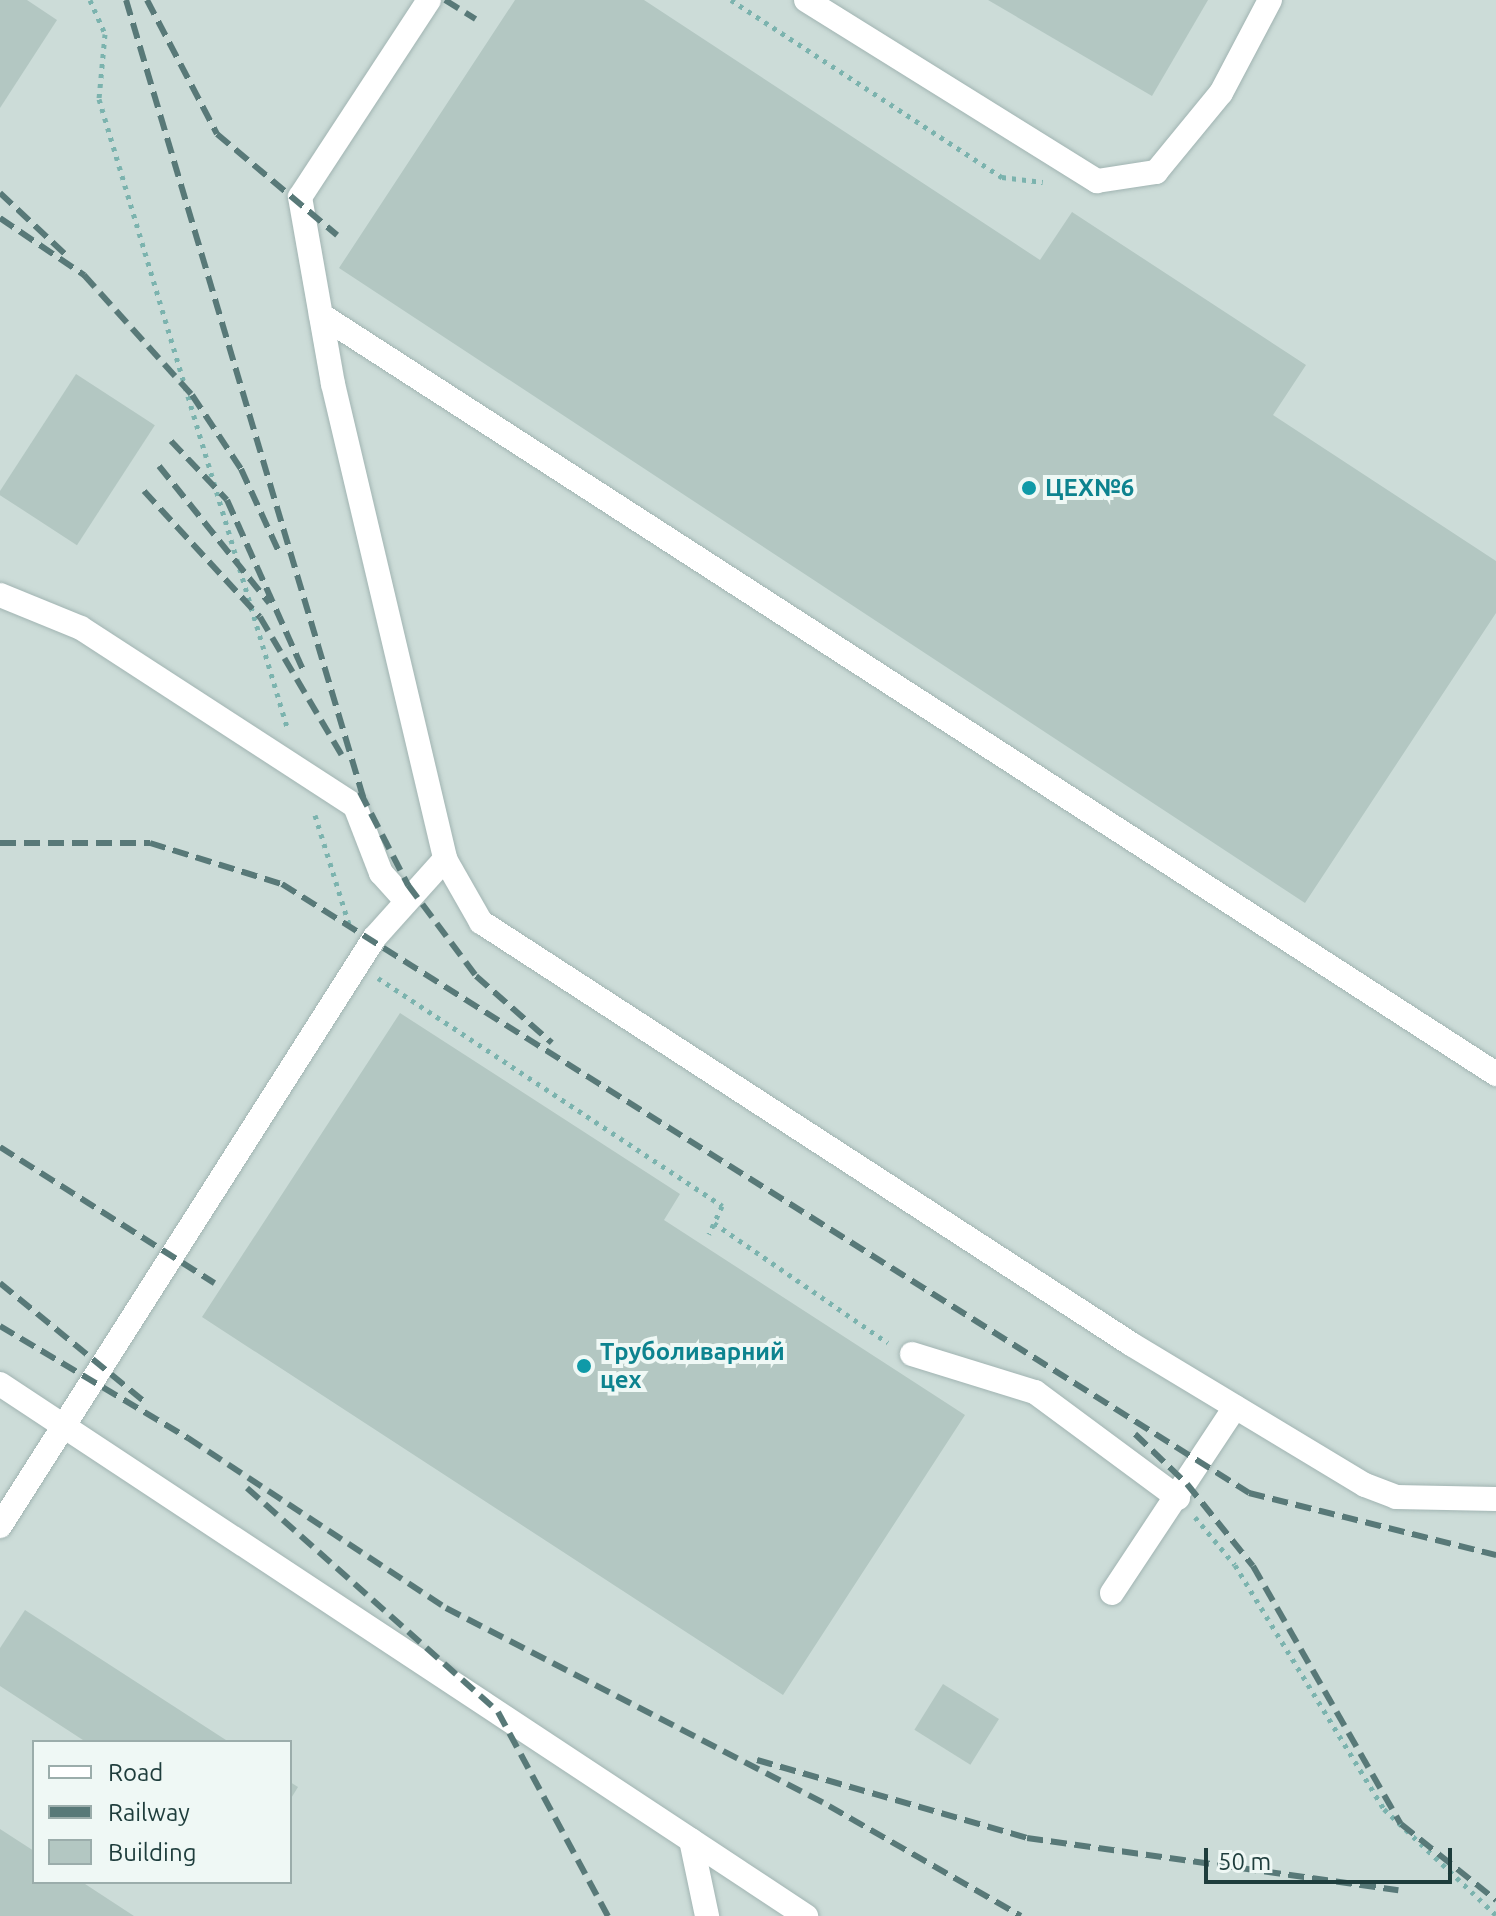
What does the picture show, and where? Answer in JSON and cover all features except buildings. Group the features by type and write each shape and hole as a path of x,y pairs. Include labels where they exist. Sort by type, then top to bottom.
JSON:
{"lane":[{"path":"429,0 300,197 321,315 445,859 481,922 1235,1407 1396,1497 1496,1499"},
{"path":"806,0 1069,169 1097,181 1156,172 1221,93 1270,0"},
{"path":"321,315 1496,1074"},
{"path":"0,595 81,628 298,764 355,806 381,873 406,901"},
{"path":"0,1526 358,965 406,901 445,859"},
{"path":"912,1354 1035,1392 1178,1498"},
{"path":"0,1384 806,1916"},
{"path":"1112,1593 1178,1498 1235,1407"},
{"path":"691,1840 707,1916"}],"path":[{"path":"90,0 105,34 99,99 358,965 722,1206 709,1234"},
{"path":"731,0 1002,177 1028,186 1069,169"},
{"path":"714,1223 912,1354"},
{"path":"1178,1498 1235,1565 1384,1809 1496,1915"}],"shaded area":[{"path":"0,0 1496,0 1496,1916 0,1916"}],"railway":[{"path":"126,0 364,800"},
{"path":"147,0 217,134 337,235"},
{"path":"445,0 475,19"},
{"path":"0,193 65,254"},
{"path":"0,218 84,275 192,395 241,469 280,554"},
{"path":"171,441 227,500 303,670"},
{"path":"159,466 269,603"},
{"path":"144,491 260,617 344,759"},
{"path":"360,792 408,885 476,976 552,1043"},
{"path":"0,843 150,843 282,884 1249,1493 1496,1555"},
{"path":"0,1147 214,1283"},
{"path":"0,1283 146,1403"},
{"path":"0,1326 188,1438 446,1608 829,1806 1021,1916"},
{"path":"1135,1434 1187,1484 1253,1566 1401,1824 1496,1900"},
{"path":"247,1488 498,1712 608,1916"},
{"path":"757,1760 1027,1838 1398,1890"}],"place":[{"name":"ЦЕХ№6","path":"1029,488"},
{"name":"Труболиварний цех","path":"584,1366"}]}
